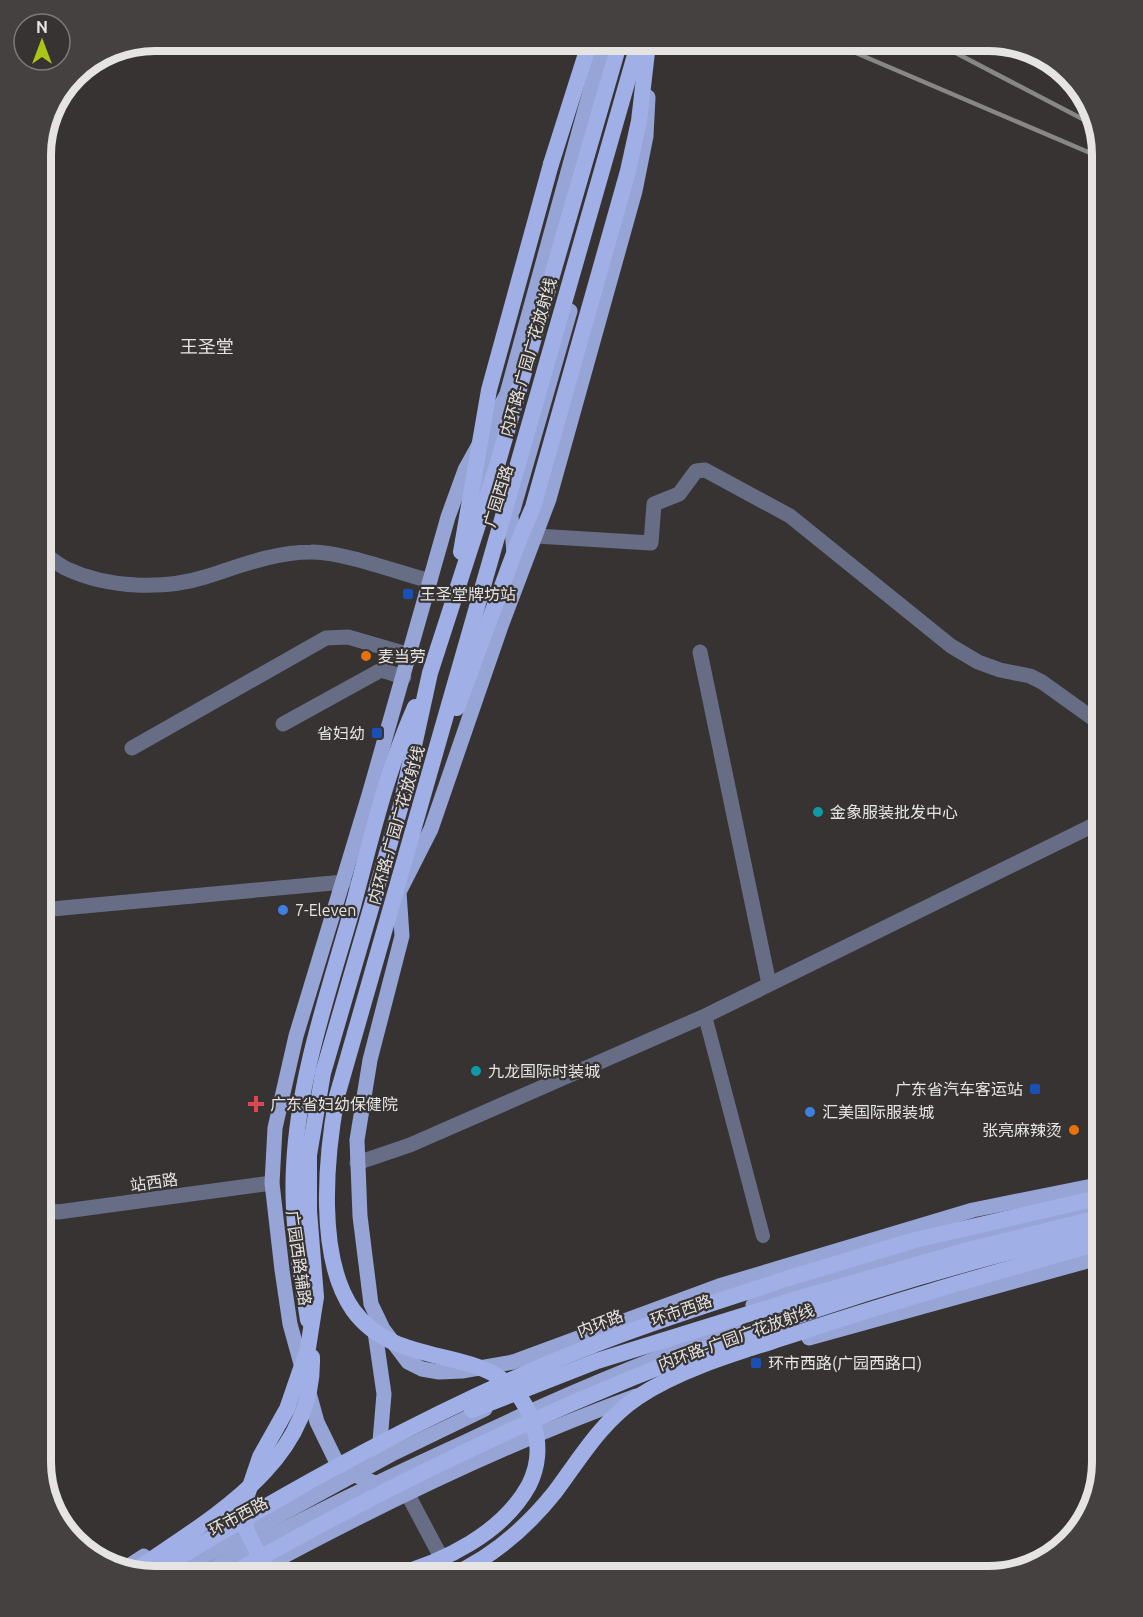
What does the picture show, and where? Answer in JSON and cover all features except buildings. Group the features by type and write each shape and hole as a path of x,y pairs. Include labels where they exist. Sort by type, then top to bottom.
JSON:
{"highway":[{"path":"454,597 487,399 551,164 587,51"},
{"name":"内环路-广园广花放射线","path":"266,1566 246,1529 245,1501 260,1457 295,1389 308,1348 316,1297 309,1178 317,1100 401,805 430,673 496,469 617,51"},
{"name":"内环路-广园广花放射线","path":"420,1566 447,1556 491,1527 523,1496 532,1478 538,1446 531,1417 521,1397 501,1377 475,1366 405,1348 373,1331 352,1308 338,1276 328,1212 329,1154 337,1096 644,51"},
{"path":"421,804 533,507 612,229 639,121 645,51"},
{"path":"138,1564 250,1486 283,1452 296,1432 306,1405 313,1367 293,1204 298,1119 311,1057 375,825 406,727 430,673"},
{"name":"内环路","path":"165,1566 223,1531 378,1454 535,1369 652,1323 915,1240 1092,1199"},
{"path":"378,1454 570,1371 672,1336 935,1258 1092,1219"},
{"path":"233,1566 603,1388 756,1332 916,1279 1092,1233"},
{"name":"内环路-广园广花放射线","path":"469,1566 482,1559 524,1527 554,1493 602,1426 620,1410 661,1383 743,1352 885,1304 1092,1245"}],"main road":[{"name":"广园西路","path":"357,838 383,845 601,51"},
{"name":"广园西路","path":"399,892 511,516 644,51"},
{"path":"385,1504 375,1483 384,1394 360,1216 357,1163 360,1110 402,936 399,892 431,829 515,587 549,499 643,159 648,110 646,51"},
{"name":"广园西路辅路","path":"375,1483 353,1475 337,1463 322,1433 290,1324 272,1183 275,1128 285,1076 404,677 448,517 465,470 506,396"},
{"path":"511,516 515,587"},
{"path":"371,1304 383,1329 408,1362 422,1369 441,1372 513,1362 718,1286 972,1210 1092,1186"},
{"name":"环市西路","path":"186,1566 353,1475 378,1454 553,1379 727,1313 924,1252 1092,1210"},
{"name":"环市西路","path":"232,1566 375,1483 605,1379 703,1341 792,1313 1092,1240"},
{"path":"266,1566 426,1484 571,1419 711,1369 865,1322 1092,1260"},
{"path":"718,1286 727,1313"},
{"path":"859,1298 865,1322"},
{"path":"138,1564 271,1468 286,1453 295,1421 290,1324"},
{"path":"703,1341 711,1369"},
{"path":"416,1464 426,1484"},
{"path":"142,1565 209,1553"}],"street":[{"path":"536,536 651,543 654,504 679,494 696,471 705,470 790,516 951,646 978,662 1000,670 1030,676 1042,682 1092,718"},
{"path":"51,558 65,568 94,579 128,584 179,582 289,553 315,552 430,581"},
{"path":"132,747 326,638 348,637 410,655"},
{"path":"699,652 769,984"},
{"path":"283,724 381,670 404,677"},
{"path":"357,1163 421,1140 705,1016 1092,826"},
{"path":"51,909 344,882"},
{"path":"705,1016 763,1236"},
{"name":"站西路","path":"51,1211 58,1212 272,1183"},
{"path":"408,1493 445,1566"},
{"path":"209,1553 219,1566"}],"railway":[{"path":"851,51 1092,154"},
{"path":"952,51 1086,121"}],"place":[{"name":"王圣堂牌坊站","path":"408,594"},
{"name":"麦当劳","path":"366,656"},
{"name":"省妇幼","path":"377,733"},
{"name":"金象服装批发中心","path":"818,812"},
{"name":"7-Eleven","path":"283,910"},
{"name":"九龙国际时装城","path":"476,1071"},
{"name":"广东省汽车客运站","path":"1035,1089"},
{"name":"广东省妇幼保健院","path":"256,1104"},
{"name":"汇美国际服装城","path":"810,1112"},
{"name":"张亮麻辣烫","path":"1074,1130"},
{"name":"环市西路(广园西路口)","path":"756,1363"}],"district":[{"name":"王圣堂","path":"207,347"}]}
